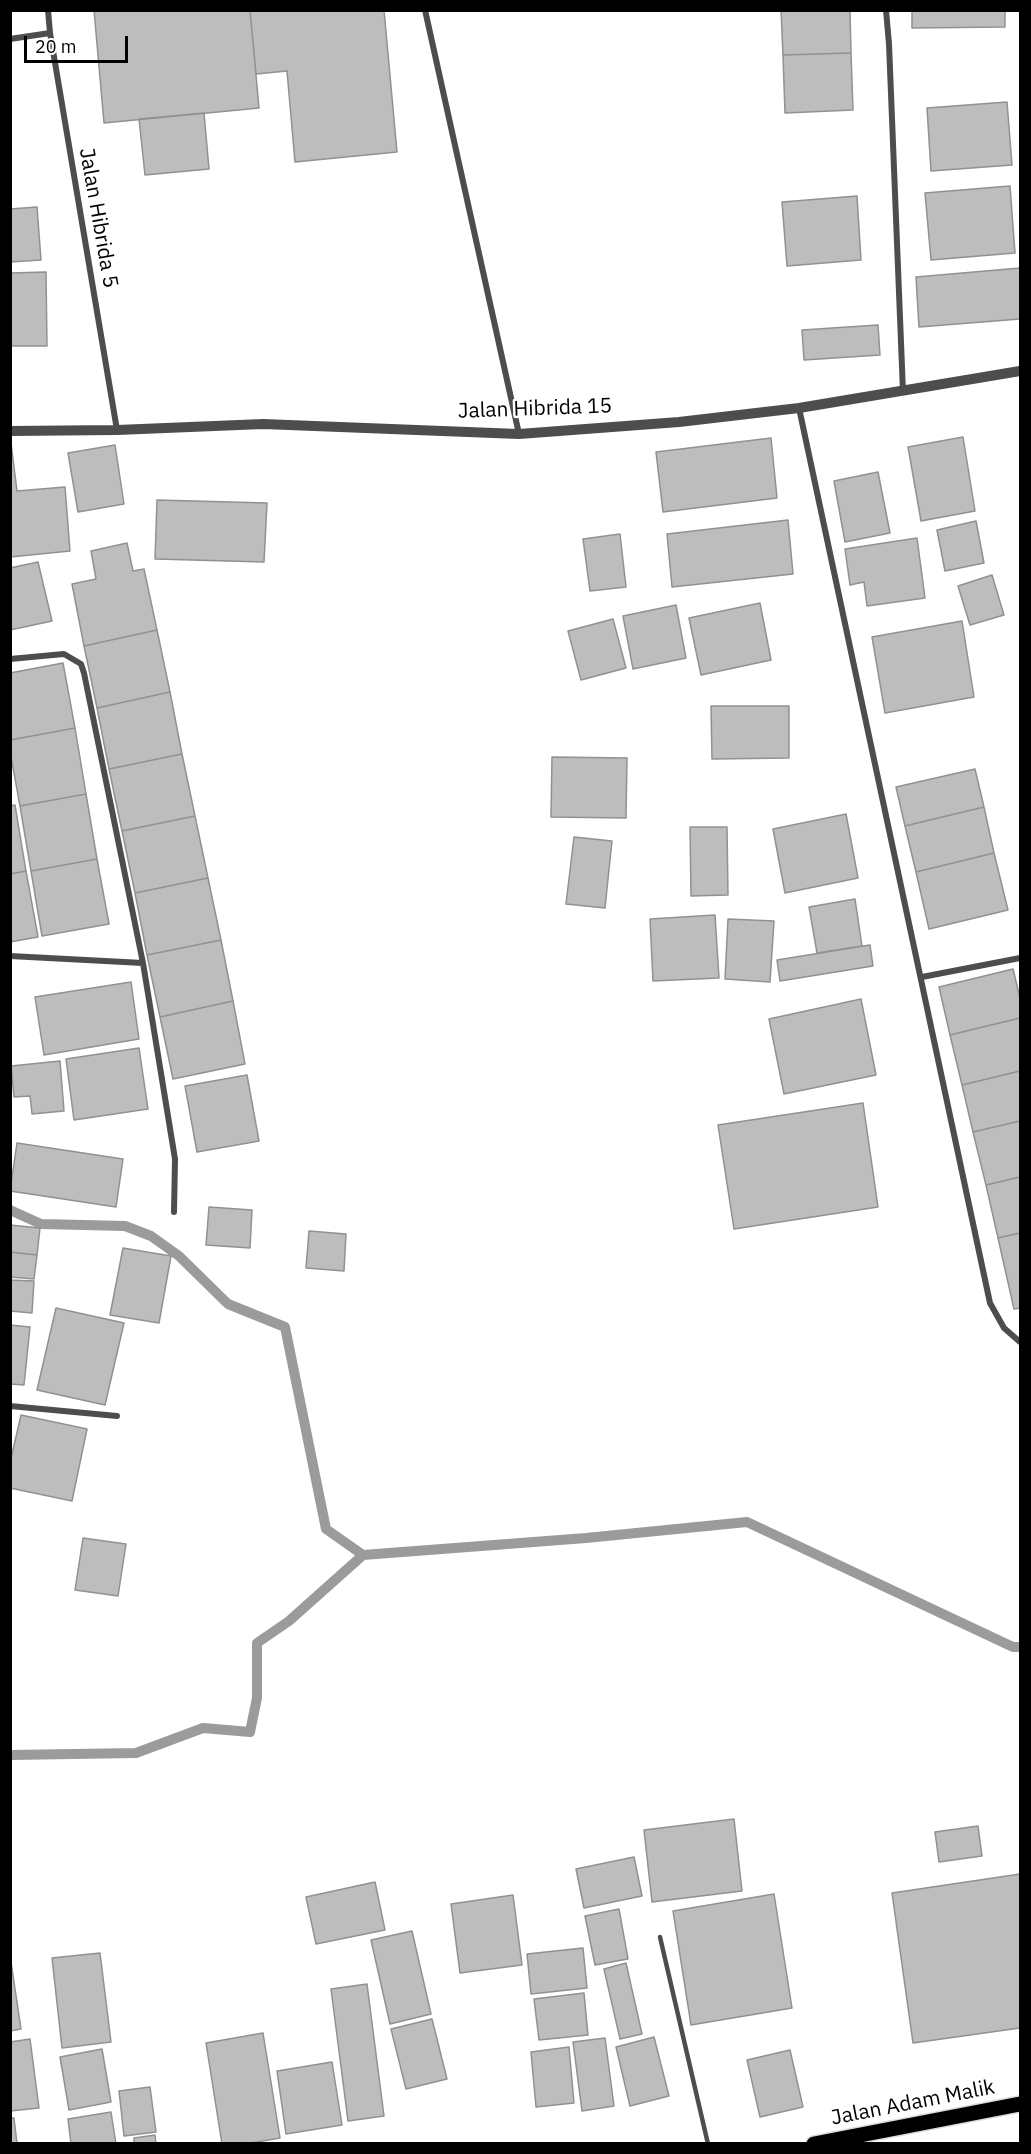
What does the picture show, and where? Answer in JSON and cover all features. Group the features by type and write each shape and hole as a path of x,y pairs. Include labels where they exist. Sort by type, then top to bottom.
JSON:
{"main road":[{"name":"Jalan Adam Malik","path":"814,2144 1020,2104"}],"street":[{"name":"Jalan Hibrida 5","path":"48,10 117,430"},
{"path":"425,10 519,434"},
{"path":"886,10 903,392"},
{"path":"10,39 50,33"},
{"name":"Jalan Hibrida 15","path":"10,431 117,430 263,424 519,434 679,422 799,408 1020,371"},
{"path":"799,408 990,1303 1004,1328 1020,1342"},
{"path":"10,659 64,654 81,664 143,963 175,1159 174,1212"},
{"path":"10,956 143,963"},
{"path":"922,977 1020,958"},
{"path":"10,1406 117,1416"}],"lane":[{"path":"660,1937 708,2144"}],"building":[{"path":"94,10 250,10 259,108 104,123"},
{"path":"250,10 384,10 397,152 295,162 287,71 256,74"},
{"path":"781,10 850,10 851,53 783,55"},
{"path":"912,10 1005,10 1005,27 912,28"},
{"path":"851,53 853,110 785,113 783,55"},
{"path":"1007,102 1012,165 931,171 927,108"},
{"path":"204,113 209,169 145,175 139,119"},
{"path":"1010,186 1015,253 931,260 925,193"},
{"path":"857,196 861,260 787,266 782,202"},
{"path":"37,207 41,260 10,262 10,209"},
{"path":"1020,268 1020,319 919,327 916,277"},
{"path":"46,272 47,346 10,346 10,273"},
{"path":"878,325 880,355 804,360 802,330"},
{"path":"10,435 17,491 65,487 70,551 10,557"},
{"path":"963,437 975,511 921,521 908,447"},
{"path":"771,438 777,498 663,512 656,452"},
{"path":"115,445 124,504 78,512 68,453"},
{"path":"878,472 890,533 845,542 834,481"},
{"path":"157,500 267,503 264,562 155,559"},
{"path":"788,520 793,574 672,587 667,534"},
{"path":"976,521 984,563 945,571 937,530"},
{"path":"620,534 626,587 590,591 583,539"},
{"path":"917,538 925,598 867,606 864,582 850,585 845,549"},
{"path":"127,543 133,571 144,569 157,630 84,646 72,584 96,579 91,551"},
{"path":"38,562 52,621 10,630 10,568"},
{"path":"992,575 1004,615 970,625 958,586"},
{"path":"760,603 771,660 701,675 689,618"},
{"path":"676,605 686,658 633,669 623,616"},
{"path":"613,619 626,668 581,680 568,631"},
{"path":"962,621 974,697 885,713 872,637"},
{"path":"157,630 170,692 97,708 84,646"},
{"path":"63,663 75,728 10,740 10,673"},
{"path":"170,692 182,754 109,769 97,708"},
{"path":"711,706 789,706 789,758 712,759"},
{"path":"75,728 86,794 20,806 10,740"},
{"path":"182,754 195,816 122,831 109,769"},
{"path":"552,757 627,758 626,818 551,817"},
{"path":"975,769 984,807 905,826 896,787"},
{"path":"86,794 97,859 31,871 20,806"},
{"path":"15,805 26,871 10,874 10,806"},
{"path":"984,807 994,853 916,872 905,826"},
{"path":"846,814 858,878 785,893 773,829"},
{"path":"195,816 208,878 135,893 122,831"},
{"path":"690,827 727,827 728,895 691,896"},
{"path":"574,837 612,841 605,908 566,904"},
{"path":"994,853 1008,910 929,929 916,872"},
{"path":"97,859 109,924 42,936 31,871"},
{"path":"26,871 38,937 10,942 10,874"},
{"path":"208,878 221,940 147,955 135,893"},
{"path":"855,899 862,946 817,953 809,907"},
{"path":"715,915 719,978 653,981 650,919"},
{"path":"728,919 774,921 770,982 725,979"},
{"path":"221,940 233,1001 160,1017 147,955"},
{"path":"870,945 873,966 780,981 777,960"},
{"path":"1013,969 1020,998 1020,1018 950,1035 939,987"},
{"path":"131,982 139,1039 44,1055 35,997"},
{"path":"861,999 876,1075 784,1094 769,1019"},
{"path":"233,1001 245,1064 173,1079 160,1017"},
{"path":"1020,1018 1020,1071 962,1085 950,1035"},
{"path":"139,1048 148,1109 74,1120 66,1059"},
{"path":"60,1061 64,1111 32,1114 30,1096 14,1097 11,1066"},
{"path":"1020,1071 1020,1121 973,1132 962,1085"},
{"path":"247,1075 259,1141 197,1152 185,1086"},
{"path":"863,1103 878,1207 734,1229 718,1125"},
{"path":"1020,1121 1020,1177 986,1185 973,1132"},
{"path":"17,1143 123,1159 116,1207 10,1191"},
{"path":"1020,1177 1020,1233 998,1238 986,1185"},
{"path":"209,1207 252,1210 250,1248 206,1245"},
{"path":"10,1225 40,1228 37,1255 10,1252"},
{"path":"309,1231 346,1234 344,1271 306,1268"},
{"path":"1020,1233 1020,1308 1014,1309 998,1238"},
{"path":"123,1248 171,1256 159,1323 110,1315"},
{"path":"10,1252 37,1255 34,1279 10,1277"},
{"path":"10,1280 34,1281 32,1313 10,1311"},
{"path":"56,1308 124,1323 105,1405 37,1390"},
{"path":"10,1325 30,1327 24,1385 10,1384"},
{"path":"21,1415 87,1429 72,1501 10,1488 10,1463"},
{"path":"83,1538 126,1544 118,1596 75,1590"},
{"path":"734,1819 742,1891 652,1902 644,1830"},
{"path":"978,1826 982,1856 939,1862 935,1832"},
{"path":"634,1857 642,1896 584,1908 576,1869"},
{"path":"1020,1874 1020,2028 913,2043 892,1893"},
{"path":"375,1882 385,1930 316,1944 306,1897"},
{"path":"774,1894 792,2008 691,2025 673,1911"},
{"path":"513,1895 522,1965 460,1973 451,1904"},
{"path":"619,1909 628,1959 595,1965 585,1916"},
{"path":"412,1931 431,2014 390,2024 371,1940"},
{"path":"583,1948 587,1988 531,1994 527,1954"},
{"path":"100,1953 111,2042 62,2048 52,1958"},
{"path":"10,1955 21,2029 10,2031"},
{"path":"626,1963 642,2034 620,2039 604,1969"},
{"path":"367,1984 384,2116 348,2121 331,1989"},
{"path":"584,1993 588,2035 539,2040 534,1999"},
{"path":"432,2019 447,2079 406,2089 391,2029"},
{"path":"263,2033 280,2138 245,2144 222,2144 206,2043"},
{"path":"654,2037 669,2096 630,2106 616,2047"},
{"path":"605,2038 614,2106 582,2111 573,2042"},
{"path":"30,2039 39,2108 10,2111 10,2042"},
{"path":"569,2047 574,2103 536,2107 531,2052"},
{"path":"102,2049 111,2102 69,2110 60,2057"},
{"path":"790,2050 803,2107 760,2117 747,2060"},
{"path":"332,2062 342,2125 286,2134 277,2071"},
{"path":"150,2087 156,2132 124,2136 119,2091"},
{"path":"111,2112 116,2144 71,2144 68,2119"},
{"path":"10,2118 14,2118 17,2144 10,2144"},
{"path":"155,2135 156,2144 134,2144 134,2138"}],"waterway":[{"path":"10,1210 41,1224 125,1226 151,1236 179,1256 228,1304 285,1327 326,1529 363,1555 586,1538 747,1522 1013,1647 1020,1647"},
{"path":"10,1755 136,1753 203,1728 250,1732 257,1698 257,1643 289,1621 363,1555"}]}
